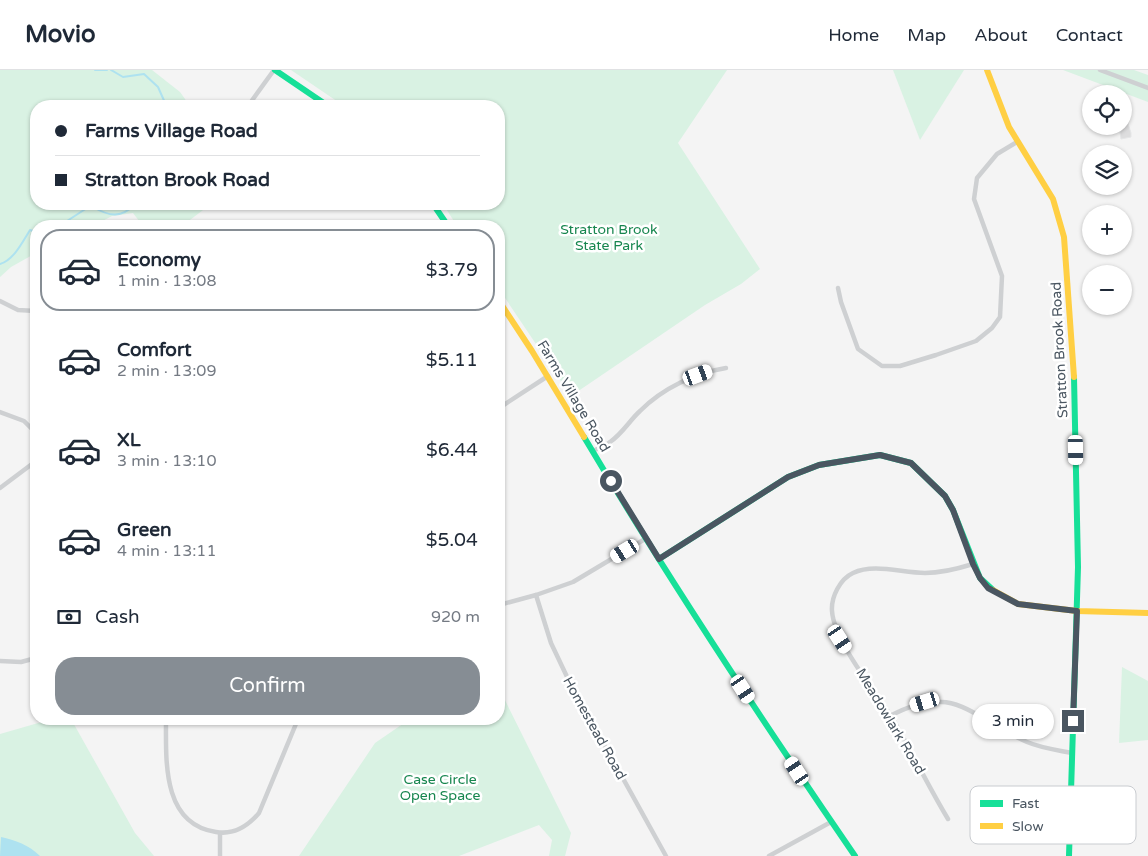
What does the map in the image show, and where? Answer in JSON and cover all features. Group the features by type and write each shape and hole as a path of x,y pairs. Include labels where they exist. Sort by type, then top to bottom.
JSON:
{"street":[{"path":"252,100 274,70 319,100"},
{"name":"Stratton Brook Road","path":"987,70 1002,112 1017,142 1054,199 1064,237 1074,368 1077,611 1072,753 1073,786"},
{"path":"1100,70 1148,88"},
{"path":"838,288 840,302 858,350 882,366 900,366 936,355 976,340 992,328 1000,317 1002,276 974,199 978,178 996,154 1017,142"},
{"path":"0,301 18,310 30,311"},
{"name":"Farms Village Road","path":"505,310 548,376 646,539 855,856"},
{"path":"593,451 611,442 640,410 662,393 685,380 712,370 726,368"},
{"path":"505,404 548,376"},
{"path":"0,412 24,422 30,428"},
{"path":"659,559 788,477 819,465 880,455 911,463 945,496 953,510 973,564 988,588 1018,604 1077,611 1148,613"},
{"path":"0,488 30,466"},
{"path":"505,604 536,595 584,576 646,539"},
{"name":"Meadowlark Road","path":"948,820 890,716 840,639 832,612 832,600 842,581 853,573 888,569 924,573 950,571 973,564"},
{"name":"Homestead Road","path":"536,595 551,643 569,681 666,856"},
{"path":"0,661 21,662 30,660"},
{"path":"890,716 906,707 925,702 948,701 1027,742 1072,753"},
{"path":"166,725 166,756 174,800 180,814 199,828 220,833 243,827 250,823 259,813 296,725"},
{"path":"768,856 831,822"},
{"path":"220,833 220,856"}],"green space":[{"path":"0,70 152,70 180,92 186,100 30,100 30,210 203,210 190,220 138,220 133,213 112,216 104,220 30,220 30,256 11,267 0,277"},
{"name":"Stratton Brook State Park","path":"291,70 727,70 678,143 760,269 741,284 705,305 571,396 505,298 505,220 453,220 447,210 505,210 505,100 335,100"},
{"path":"893,70 964,70 920,140"},
{"path":"1063,70 1134,70 1148,75 1148,102 1132,96 1132,85 1103,85"},
{"path":"1122,667 1148,681 1148,740 1119,743"},
{"name":"Case Circle Open Space","path":"505,700 571,833 565,856 549,856 552,840 539,825 459,856 299,856 375,743 401,725 505,725"},
{"path":"31,725 74,725 135,833 154,856 0,856 0,734"}],"water":[{"path":"1,837 22,844 40,856 0,856"}],"building":[{"path":"1120,135 1131,135 1131,137 1121,139"}],"waterway":[{"path":"95,70 107,70"},
{"path":"111,70 123,77 144,74 158,87 164,100"},
{"path":"69,220 84,210"},
{"path":"99,210 110,214 120,214 129,210"},
{"path":"0,264 10,259 30,230"}],"traffic: fast":[{"path":"275,70 319,100"},
{"path":"437,210 444,220"},
{"path":"1071,786 1078,567 1074,377"},
{"path":"584,437 716,649 855,856"},
{"path":"659,559 788,477 819,465 880,455 911,463 945,496 953,510 980,578 993,590"},
{"path":"1069,844 1069,856"}],"traffic: slow":[{"path":"987,70 1009,127 1053,199 1064,237 1074,377"},
{"path":"505,310 584,437"},
{"path":"993,590 1018,604 1077,611 1148,613"}],"route":[{"path":"611,481 659,559 788,477 819,465 880,455 911,463 945,496 953,510 973,564 988,588 1018,604 1077,611 1073,721"}]}
